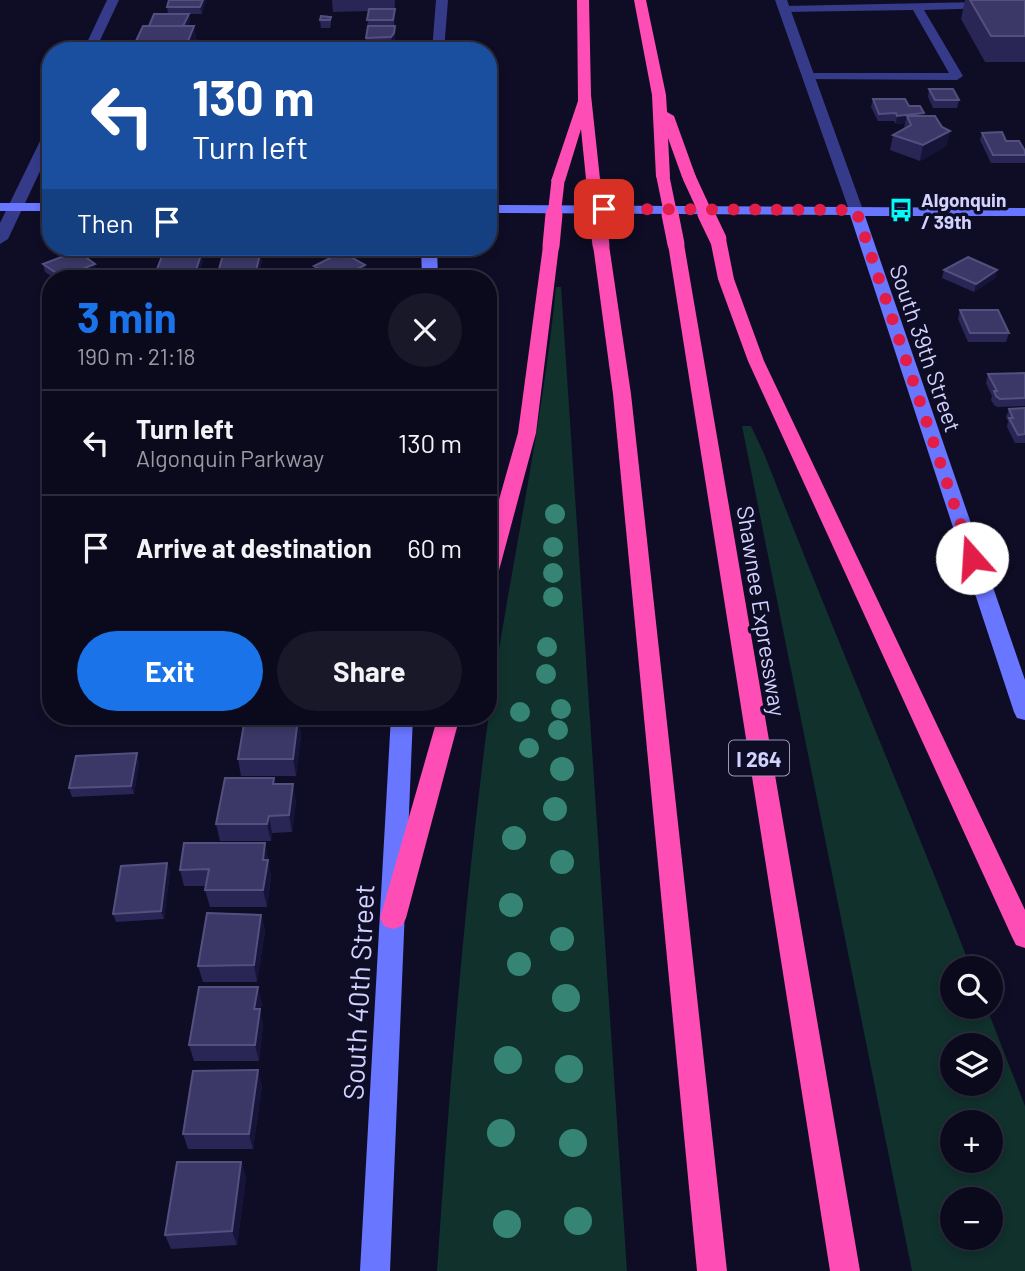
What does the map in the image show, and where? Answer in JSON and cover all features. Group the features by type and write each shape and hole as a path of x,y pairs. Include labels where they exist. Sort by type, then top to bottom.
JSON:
{"highway":[{"path":"583,0 584,96 622,394 712,1271"},
{"name":"Shawnee Expressway","path":"640,0 659,94 663,177 845,1271"},
{"path":"659,94 689,177 718,239 726,279 756,361 1025,937"},
{"path":"497,541 527,433 539,355 558,181 584,96"},
{"path":"393,918 447,725"}],"main road":[{"path":"8,207 42,207"},
{"path":"497,209 1025,212"},
{"name":"South 39th Street","path":"856,210 1025,712"},
{"name":"South 40th Street","path":"375,1271 402,725"}],"street":[{"path":"93,42 113,0"},
{"path":"440,42 442,0"},
{"name":"South 39th Street","path":"783,4 856,210"},
{"path":"0,239 8,207 42,148"}],"lane":[{"path":"783,4 917,7 1025,4"},
{"path":"808,76 957,76 917,7"}],"green space":[{"path":"556,287 561,287 627,1271 437,1271 457,1006 485,743 488,725 497,725 497,661"},
{"path":"742,426 751,426 765,456 966,956 940,956 940,1019 991,1019 997,1033 940,1033 940,1096 1003,1096 1003,1050 1025,1106 1025,1271 912,1271"}],"building":[{"path":"169,0 203,0 200,7 167,7"},
{"path":"970,0 1025,0 1025,36 991,36"},
{"path":"369,9 395,9 393,20 367,20"},
{"path":"154,14 189,14 183,26 149,26"},
{"path":"321,16 331,17 330,20 320,20"},
{"path":"143,26 194,26 188,41 136,41"},
{"path":"368,26 395,26 391,37 366,38"},
{"path":"929,89 953,89 959,100 935,100"},
{"path":"873,99 905,99 909,106 920,106 924,113 897,116 896,113 879,114"},
{"path":"907,116 935,116 942,127 950,131 923,145 893,135 911,125"},
{"path":"1002,132 1006,141 1019,141 1025,155 993,155 982,133"},
{"path":"64,256 84,256 95,264 80,270 52,270 43,264"},
{"path":"162,256 201,256 196,270 157,269"},
{"path":"223,256 260,256 256,270 219,269"},
{"path":"334,256 349,256 365,265 355,270 321,270 314,266"},
{"path":"968,257 997,270 976,284 944,270"},
{"path":"960,310 998,310 1009,333 970,333"},
{"path":"1025,373 1025,398 1000,399 996,396 994,391 997,391 988,374"},
{"path":"1025,408 1025,434 1018,435 1009,418 1013,418 1009,409"},
{"path":"244,725 297,725 293,759 238,759"},
{"path":"137,753 131,786 69,788 76,756"},
{"path":"225,778 274,778 273,784 293,784 289,815 269,816 267,824 216,824"},
{"path":"184,843 265,843 263,860 268,860 263,890 205,890 209,869 180,870"},
{"path":"167,863 161,911 113,914 121,866"},
{"path":"207,913 261,915 254,965 198,966"},
{"path":"199,987 258,987 254,1009 260,1009 255,1045 189,1045"},
{"path":"258,1070 249,1134 183,1134 193,1071"},
{"path":"177,1162 241,1162 232,1231 165,1235"}],"place":[{"name":"Algonquin / 39th","path":"901,210"}],"route":[{"path":"604,209 856,210 972,558"}]}
